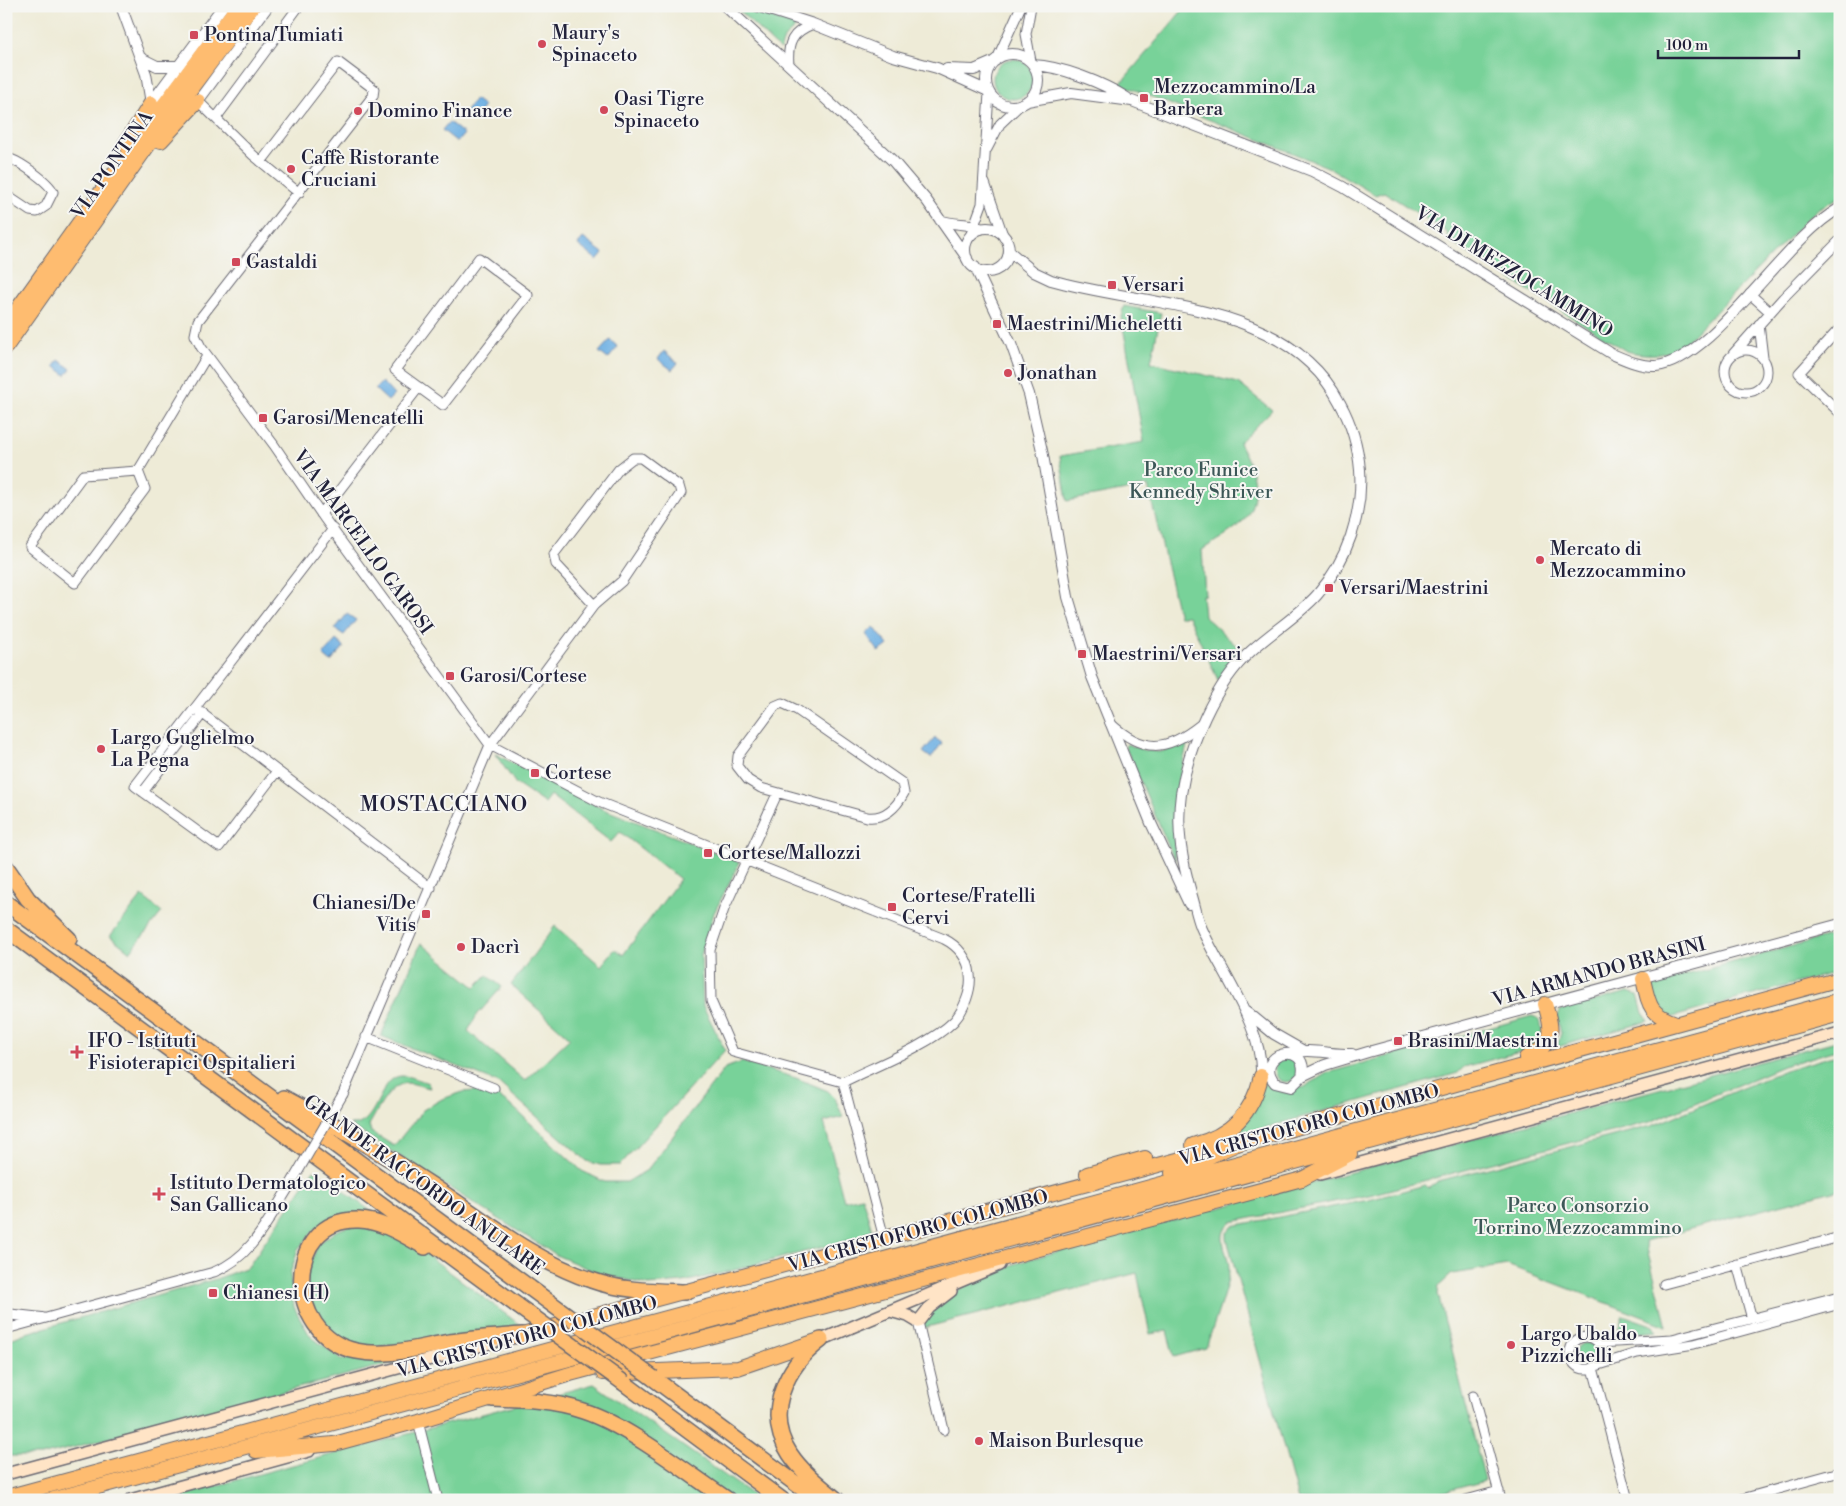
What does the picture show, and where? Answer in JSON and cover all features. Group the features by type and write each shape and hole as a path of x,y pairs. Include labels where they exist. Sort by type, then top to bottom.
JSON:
{"highway":[{"path":"6,867 18,887 33,905 122,988"},
{"name":"GRANDE RACCORDO ANULARE","path":"6,903 818,1500"},
{"path":"6,929 782,1500"},
{"path":"6,941 49,961"},
{"path":"237,1073 306,1110 392,1161 515,1241 567,1271 614,1286 655,1291 685,1292"},
{"path":"478,1276 385,1227 367,1221 351,1220 326,1230 312,1243 305,1256 301,1283 307,1311 316,1326 329,1339 354,1351 375,1353 413,1350 450,1342 522,1334"},
{"path":"821,1340 801,1357 788,1376 781,1395 779,1422 783,1442 793,1459 813,1480 837,1500"},
{"path":"492,1399 551,1404 598,1417 624,1431 728,1500"}],"main road":[{"name":"VIA PONTINA","path":"6,348 77,237 238,6"},
{"name":"VIA PONTINA","path":"6,325 163,126 253,6"},
{"path":"77,237 198,101"},
{"path":"77,237 108,171 151,103"},
{"path":"1643,979 1653,1011 1660,1017 1676,1023"},
{"name":"VIA CRISTOFORO COLOMBO","path":"6,1474 522,1334 1237,1144 1517,1066 1840,980"},
{"name":"VIA CRISTOFORO COLOMBO","path":"6,1497 1840,1000"},
{"path":"1517,1066 1540,1051 1549,1041 1552,1027 1545,1004"},
{"name":"VIA CRISTOFORO COLOMBO","path":"50,1500 1840,1014"},
{"path":"130,1500 153,1497 418,1421 570,1374 1021,1255 1840,1033"},
{"path":"994,1209 1026,1191 1200,1144 1222,1135 1238,1123 1247,1112 1256,1096 1265,1072"},
{"path":"1302,1179 1333,1161 1390,1136"},
{"path":"1098,1201 1119,1189 1180,1170 1237,1144"},
{"path":"570,1374 738,1368 821,1340 1021,1255"},
{"path":"890,1311 908,1316 918,1322 936,1302 965,1280"},
{"path":"210,1456 334,1444"},
{"path":"6,1466 48,1463"}],"street":[{"path":"121,6 148,79 151,103"},
{"name":"VIA PONTINA","path":"151,103 223,6"},
{"path":"262,162 338,62 375,92 299,193 262,162 198,101 268,6"},
{"path":"216,118 299,6"},
{"path":"725,6 893,160 927,201 975,267 1011,344 1029,394 1043,455 1060,557 1072,611 1092,677 1169,862 1257,1042 1265,1072"},
{"path":"757,6 813,24 893,56 936,68 988,92 1001,104 1024,102"},
{"path":"967,258 966,246 976,230 982,204 988,75 1021,6"},
{"path":"985,154 997,129 1034,93 1037,85 1037,73 1032,63 1026,34 1030,6"},
{"path":"790,65 788,49 791,40 799,31 813,24"},
{"path":"936,68 974,70 996,60 1015,55 1032,63"},
{"path":"141,58 157,66 178,66"},
{"name":"VIA DI MEZZOCAMMINO","path":"1032,63 1047,65 1112,90 1132,101 1326,177 1612,354 1635,363 1655,366 1685,356 1702,343 1809,230 1840,208"},
{"name":"VIA DI MEZZOCAMMINO","path":"1024,102 1071,93 1132,101"},
{"path":"6,158 14,159 48,184 53,192 44,209 37,212 30,211 6,195"},
{"path":"983,175 1010,252 1034,272 1051,280 1212,315 1265,331 1290,346 1313,366 1332,389 1346,415 1358,454 1360,480 1356,517 1344,553 1331,577 1316,597 1245,657 1222,689 1200,726 1181,792 1179,834 1182,858 1200,925"},
{"name":"VIA MARCELLO GAROSI","path":"299,193 198,321 194,332 197,342 274,445 321,514 490,745"},
{"path":"940,220 976,230 996,231 1004,238"},
{"path":"1759,324 1763,358 1767,366 1766,380 1754,391 1740,392 1732,388 1724,375 1727,360 1733,354 1759,324 1770,312 1840,240"},
{"path":"975,267 985,271 996,270 1005,263 1010,252"},
{"path":"479,258 528,295 443,405 419,387 395,370 479,258"},
{"path":"1750,294 1770,312"},
{"path":"1840,328 1799,373 1840,413"},
{"path":"1733,354 1748,350 1757,353 1763,358"},
{"path":"138,471 207,356"},
{"path":"321,514 419,387"},
{"path":"6,1330 42,1318 175,1283 226,1267 236,1261 252,1244 343,1094 490,745 594,605 622,580 682,491 679,486 641,458 634,458 619,470 554,554 556,564 594,605"},
{"path":"138,471 145,489 75,583 30,547 83,475 138,471"},
{"path":"277,770 219,847 135,786 333,529"},
{"path":"782,703 797,710 900,782 904,791 888,812 874,817 777,794 752,784 739,770 737,762 740,754 775,706 782,703"},
{"path":"195,708 431,888"},
{"path":"143,792 203,714"},
{"path":"1110,723 1134,740 1157,746 1180,740 1200,726"},
{"path":"490,745 599,802 746,860 944,939 957,948 968,964 970,981 968,994 959,1014 952,1022 924,1042 843,1082 733,1052 713,1006 709,960 721,916 746,860 777,794"},
{"path":"1169,862 1177,866 1182,858"},
{"name":"VIA ARMANDO BRASINI","path":"1368,1052 1329,1054 1302,1050 1279,1055 1265,1072 1280,1086 1296,1084 1302,1076 1325,1065 1368,1052 1643,979 1840,924"},
{"path":"1241,1007 1274,1034 1302,1050"},
{"path":"366,1037 494,1088"},
{"path":"1290,1054 1300,1060 1304,1071 1302,1076"},
{"path":"843,1082 884,1238"},
{"path":"1664,1284 1840,1237"},
{"path":"1737,1264 1752,1319"},
{"path":"1598,1344 1672,1339 1840,1296"},
{"path":"1628,1500 1594,1367 1602,1355 1598,1344 1591,1338 1583,1337 1574,1342 1570,1349 1570,1357 1575,1366 1586,1370 1594,1367 1637,1353 1694,1344 1840,1304"},
{"path":"6,1314 42,1318"},
{"path":"918,1322 944,1430"},
{"path":"1466,1500 1500,1496 1473,1396"},
{"path":"418,1421 438,1500"},
{"path":"1738,1500 1753,1498 1840,1472"}],"green space":[{"path":"734,6 795,25 796,27 785,37 780,50"},
{"path":"1186,6 1840,6 1840,197 1819,208 1809,217 1682,346 1668,352 1655,354 1626,351 1449,241 1447,232 1384,192 1375,195 1330,168 1120,84"},
{"path":"1013,59 1027,65 1033,79 1027,93 1013,99 999,93 993,79 999,65"},
{"name":"Parco Eunice Kennedy Shriver","path":"1124,306 1161,313 1151,362 1238,383 1272,410 1239,443 1248,462 1254,483 1254,494 1248,514 1236,527 1202,550 1205,595 1202,595 1204,616 1241,650 1218,680 1188,616 1179,617 1148,486 1067,501 1060,456 1144,442 1121,316"},
{"path":"1127,744 1143,750 1159,752 1187,745 1176,794 1175,861 1125,746"},
{"path":"495,754 603,809 740,862 714,913 701,955 703,1006 725,1050 620,1165 600,1165 587,1161 499,1083 381,1036 421,943 475,987 487,975 502,987 477,1015 468,1031 525,1081 570,1038 511,985 555,926 601,966 615,949 623,955 680,879 620,832 611,842 550,795 544,803 516,784"},
{"path":"142,896 162,912 130,952 110,936"},
{"path":"1840,933 1840,971 1673,1017 1663,1015 1650,991 1657,983"},
{"path":"1628,992 1638,995 1643,1013 1649,1021 1557,1047 1561,1033 1557,1017 1561,1010"},
{"path":"1532,1016 1540,1022 1542,1035 1531,1049 1464,1067 1458,1073 1232,1137 1232,1140 1218,1144 1267,1080 1282,1092 1291,1092 1301,1086 1303,1088 1327,1073"},
{"path":"1840,1040 1840,1049 1783,1066 1650,1122 1369,1195 1231,1222 1226,1227 1223,1238 1229,1275 1206,1348 1174,1357 1167,1331 1150,1334 1137,1273 923,1328 930,1313 959,1290 986,1274 1030,1259"},
{"name":"Parco Consorzio Torrino Mezzocammino","path":"1840,1054 1840,1189 1645,1241 1667,1326 1507,1265 1452,1274 1439,1286 1438,1294 1485,1481 1412,1500 1298,1500 1227,1239 1227,1232 1232,1226 1369,1200 1425,1185 1429,1188 1438,1181 1652,1126 1785,1070"},
{"path":"1286,1058 1291,1059 1297,1065 1297,1075 1291,1081 1286,1082 1281,1081 1275,1075 1274,1070 1275,1065 1281,1059"},
{"path":"742,1062 796,1078 828,1091 835,1098 843,1117 824,1122 844,1201 862,1197 872,1231 869,1235 719,1274 683,1282 649,1285 600,1274 556,1255 350,1125 359,1124 367,1119 387,1084 401,1076 411,1077 428,1083 430,1088 410,1083 401,1085 389,1093 380,1106 369,1125 371,1132 394,1146 423,1110 442,1099 463,1092 484,1090 493,1093 514,1108 582,1171 605,1182 627,1182 647,1170 725,1068"},
{"path":"314,1170 371,1211 344,1215 315,1229 298,1250 290,1274 294,1307 310,1336 341,1359 407,1359 41,1456 6,1456 6,1341 23,1334 216,1279 248,1267"},
{"path":"349,1226 379,1228 422,1251 524,1328 375,1347 350,1343 330,1335 309,1308 307,1273 318,1244 336,1231"},
{"path":"1623,1315 1654,1326 1657,1331 1616,1335"},
{"path":"1586,1343 1594,1346 1597,1354 1594,1362 1586,1365 1578,1362 1575,1354 1578,1346"},
{"path":"594,1384 760,1500 163,1500"}],"water":[{"path":"475,99 484,106 473,121 464,114"},
{"path":"449,122 464,134 457,142 442,130"},
{"path":"583,238 603,253 597,260 578,245"},
{"path":"610,340 618,347 608,359 599,352"},
{"path":"664,351 678,363 672,370 658,359"},
{"path":"59,360 71,369 66,375 54,366"},
{"path":"382,382 394,395 388,401 375,389"},
{"path":"347,614 356,620 344,635 335,629"},
{"path":"874,627 888,645 879,652 866,634"},
{"path":"336,640 344,647 331,662 323,655"},
{"path":"935,738 942,743 931,758 923,752"}],"place":[{"name":"Pontina/Tumiati","path":"194,35"},
{"name":"Maury's Spinaceto","path":"542,44"},
{"name":"Mezzocammino/La Barbera","path":"1144,98"},
{"name":"Oasi Tigre Spinaceto","path":"604,110"},
{"name":"Domino Finance","path":"358,111"},
{"name":"Caffè Ristorante Cruciani","path":"291,169"},
{"name":"Gastaldi","path":"236,262"},
{"name":"Versari","path":"1112,285"},
{"name":"Maestrini/Micheletti","path":"997,324"},
{"name":"Jonathan","path":"1008,373"},
{"name":"Garosi/Mencatelli","path":"263,418"},
{"name":"Mercato di Mezzocammino","path":"1540,560"},
{"name":"Versari/Maestrini","path":"1329,588"},
{"name":"Maestrini/Versari","path":"1082,654"},
{"name":"Garosi/Cortese","path":"450,676"},
{"name":"Largo Guglielmo La Pegna","path":"101,749"},
{"name":"Cortese","path":"535,773"},
{"name":"Cortese/Mallozzi","path":"708,853"},
{"name":"Cortese/Fratelli Cervi","path":"892,907"},
{"name":"Chianesi/De Vitis","path":"426,914"},
{"name":"Dacrì","path":"461,947"},
{"name":"Brasini/Maestrini","path":"1398,1041"},
{"name":"IFO - Istituti Fisioterapici Ospitalieri","path":"77,1052"},
{"name":"Istituto Dermatologico San Gallicano","path":"159,1194"},
{"name":"Chianesi (H)","path":"213,1293"},
{"name":"Largo Ubaldo Pizzichelli","path":"1511,1345"},
{"name":"Maison Burlesque","path":"979,1441"}],"district":[{"name":"MOSTACCIANO","path":"444,805"}]}
